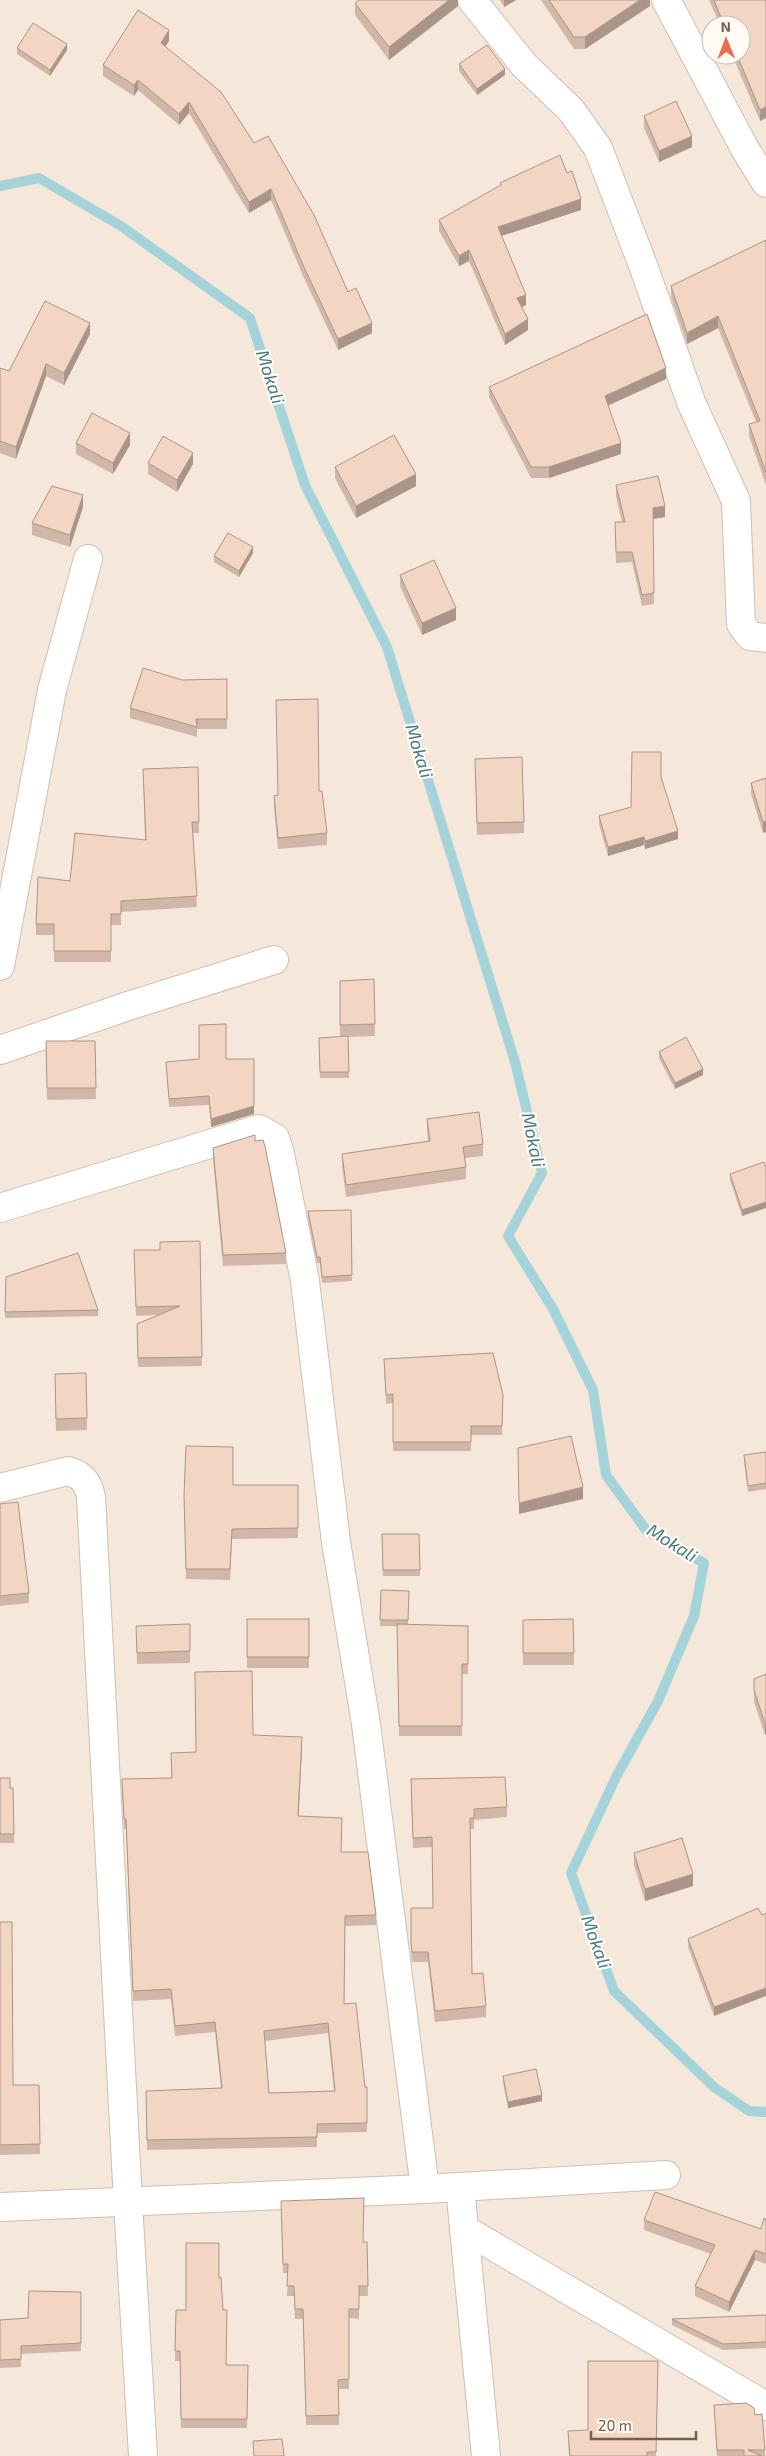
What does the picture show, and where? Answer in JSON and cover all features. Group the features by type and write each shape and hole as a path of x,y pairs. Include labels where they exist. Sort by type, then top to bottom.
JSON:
{"street":[{"path":"472,0 524,65 571,110 598,148 692,402 736,501 741,624 750,636 766,638"},
{"path":"666,0 745,149 766,183"},
{"path":"0,966 52,690 88,559"},
{"path":"0,1050 131,1005 274,960"},
{"path":"0,1208 259,1130 275,1138 280,1154 305,1281 336,1542 366,1724 425,2189"},
{"path":"0,1488 68,1472 78,1474 89,1484 91,1497 143,2456"},
{"path":"0,2208 666,2176"},
{"path":"460,2187 486,2456"},
{"path":"464,2229 766,2406"}],"shaded area":[{"path":"0,0 766,0 766,2456 0,2456"}],"building":[{"path":"359,0 449,0 389,47 355,3"},
{"path":"549,0 640,0 585,37 574,37"},
{"path":"714,0 766,0 766,107 760,110 741,65 751,65 751,15 720,15"},
{"path":"138,10 169,30 161,43 221,92 254,143 268,136 314,215 348,292 356,288 372,323 338,339 303,265 271,189 249,202 189,102 179,114 138,80 134,85 103,65"},
{"path":"33,23 67,44 50,70 17,48"},
{"path":"487,45 505,69 477,89 459,64"},
{"path":"676,101 692,136 659,151 644,116"},
{"path":"560,155 567,173 572,171 581,199 498,227 526,295 517,298 528,319 505,334 469,250 459,256 439,220 501,185 500,183"},
{"path":"766,240 766,473 749,424 760,421 718,316 687,333 671,286"},
{"path":"45,301 90,323 64,373 46,364 16,447 0,441 0,368 9,371"},
{"path":"647,314 666,368 605,396 621,443 549,467 531,467 489,387"},
{"path":"92,413 130,433 113,463 76,443"},
{"path":"394,435 416,474 356,506 335,467"},
{"path":"163,436 193,453 177,480 148,463"},
{"path":"658,476 665,506 653,508 654,593 642,595 632,552 616,552 615,522 625,522 616,485"},
{"path":"52,486 83,495 70,535 32,523"},
{"path":"228,533 253,547 239,571 214,556"},
{"path":"434,560 456,608 422,623 400,575"},
{"path":"143,668 182,680 227,679 227,719 196,719 197,727 130,708"},
{"path":"318,699 319,791 322,791 327,833 278,838 274,796 278,795 276,700"},
{"path":"632,752 661,752 661,777 678,831 645,841 644,837 608,847 599,816 631,807"},
{"path":"522,757 524,822 477,823 475,759"},
{"path":"198,767 199,822 192,822 197,896 121,901 121,914 111,914 111,951 54,951 54,924 36,924 38,877 70,881 75,833 146,840 143,769"},
{"path":"766,778 766,821 763,822 751,783"},
{"path":"374,979 375,1024 340,1025 340,981"},
{"path":"226,1024 226,1059 254,1059 254,1106 211,1119 209,1096 169,1099 166,1062 199,1059 199,1025"},
{"path":"348,1036 349,1072 320,1072 319,1038"},
{"path":"686,1037 703,1069 675,1083 659,1052"},
{"path":"46,1041 95,1041 96,1088 47,1088"},
{"path":"479,1112 483,1144 463,1147 466,1167 346,1185 342,1154 430,1141 427,1119"},
{"path":"255,1135 255,1141 263,1140 265,1146 286,1253 223,1255 213,1148"},
{"path":"764,1162 766,1169 766,1202 742,1210 730,1174"},
{"path":"351,1210 352,1275 322,1277 320,1257 317,1257 308,1211"},
{"path":"200,1241 202,1357 138,1358 137,1324 180,1306 136,1307 134,1250 160,1250 160,1242"},
{"path":"78,1253 98,1310 5,1312 6,1277"},
{"path":"493,1353 503,1395 502,1426 471,1426 471,1442 393,1442 393,1394 386,1395 384,1359"},
{"path":"86,1373 87,1418 56,1419 55,1374"},
{"path":"571,1436 583,1487 519,1503 518,1448"},
{"path":"186,1446 233,1447 233,1485 298,1485 298,1528 232,1529 230,1569 186,1569 184,1496"},
{"path":"766,1452 766,1483 748,1486 744,1455"},
{"path":"18,1502 29,1593 0,1596 0,1504"},
{"path":"382,1534 419,1534 420,1570 383,1570"},
{"path":"381,1590 409,1591 408,1620 380,1620"},
{"path":"247,1619 309,1619 309,1657 247,1657"},
{"path":"573,1619 574,1653 523,1653 523,1620"},
{"path":"190,1624 190,1651 137,1653 136,1626"},
{"path":"397,1624 468,1626 468,1664 462,1664 462,1726 399,1726"},
{"path":"252,1671 253,1735 302,1737 298,1816 342,1818 341,1852 368,1852 376,1915 345,1916 344,2004 356,2003 365,2087 367,2087 367,2123 317,2124 317,2137 147,2140 146,2091 222,2088 215,2022 175,2026 171,1989 133,1991 126,1819 124,1819 122,1779 172,1778 171,1753 196,1752 195,1672","holes":["328,2023 335,2091 269,2093 264,2031"]},
{"path":"766,1674 765,1723 754,1690 754,1679"},
{"path":"505,1777 507,1807 474,1809 474,1818 470,1818 472,1974 483,1973 486,2006 435,2011 428,1952 412,1952 411,1943 411,1908 433,1908 432,1837 413,1838 411,1779"},
{"path":"0,1778 10,1778 10,1788 13,1788 14,1834 0,1834"},
{"path":"682,1838 693,1874 645,1889 634,1853"},
{"path":"758,1908 762,1915 766,1913 766,1988 714,2007 688,1939"},
{"path":"0,1922 12,1922 13,2085 39,2085 40,2144 0,2145"},
{"path":"536,2069 542,2095 508,2102 503,2076"},
{"path":"655,2192 761,2229 764,2218 766,2219 766,2254 755,2250 729,2302 695,2286 715,2245 644,2220"},
{"path":"364,2198 363,2242 367,2242 368,2286 359,2286 359,2309 349,2309 349,2379 338,2380 339,2415 306,2416 303,2309 295,2309 294,2286 287,2286 288,2264 283,2264 281,2201"},
{"path":"186,2243 219,2243 219,2278 221,2277 223,2310 227,2310 226,2365 248,2365 247,2419 181,2419 180,2351 175,2351 176,2310 186,2310"},
{"path":"29,2291 81,2292 81,2343 21,2346 21,2359 0,2360 0,2320 28,2318"},
{"path":"766,2315 766,2342 723,2344 672,2319"},
{"path":"588,2361 658,2361 656,2452 647,2452 647,2456 570,2456 568,2431 588,2430"},
{"path":"746,2403 754,2408 755,2415 762,2414 765,2450 748,2450 761,2456 744,2456 744,2450 717,2450 714,2405"},
{"path":"282,2439 284,2456 254,2456 253,2441"}],"waterway":[{"name":"Mokali","path":"0,186 39,178 121,226 250,318 305,485 387,647 515,1062 542,1173 508,1236 553,1309 593,1390 606,1475 646,1530 704,1563 694,1616 658,1701 617,1775 571,1873 614,1991 714,2087 749,2111 766,2112"}]}
